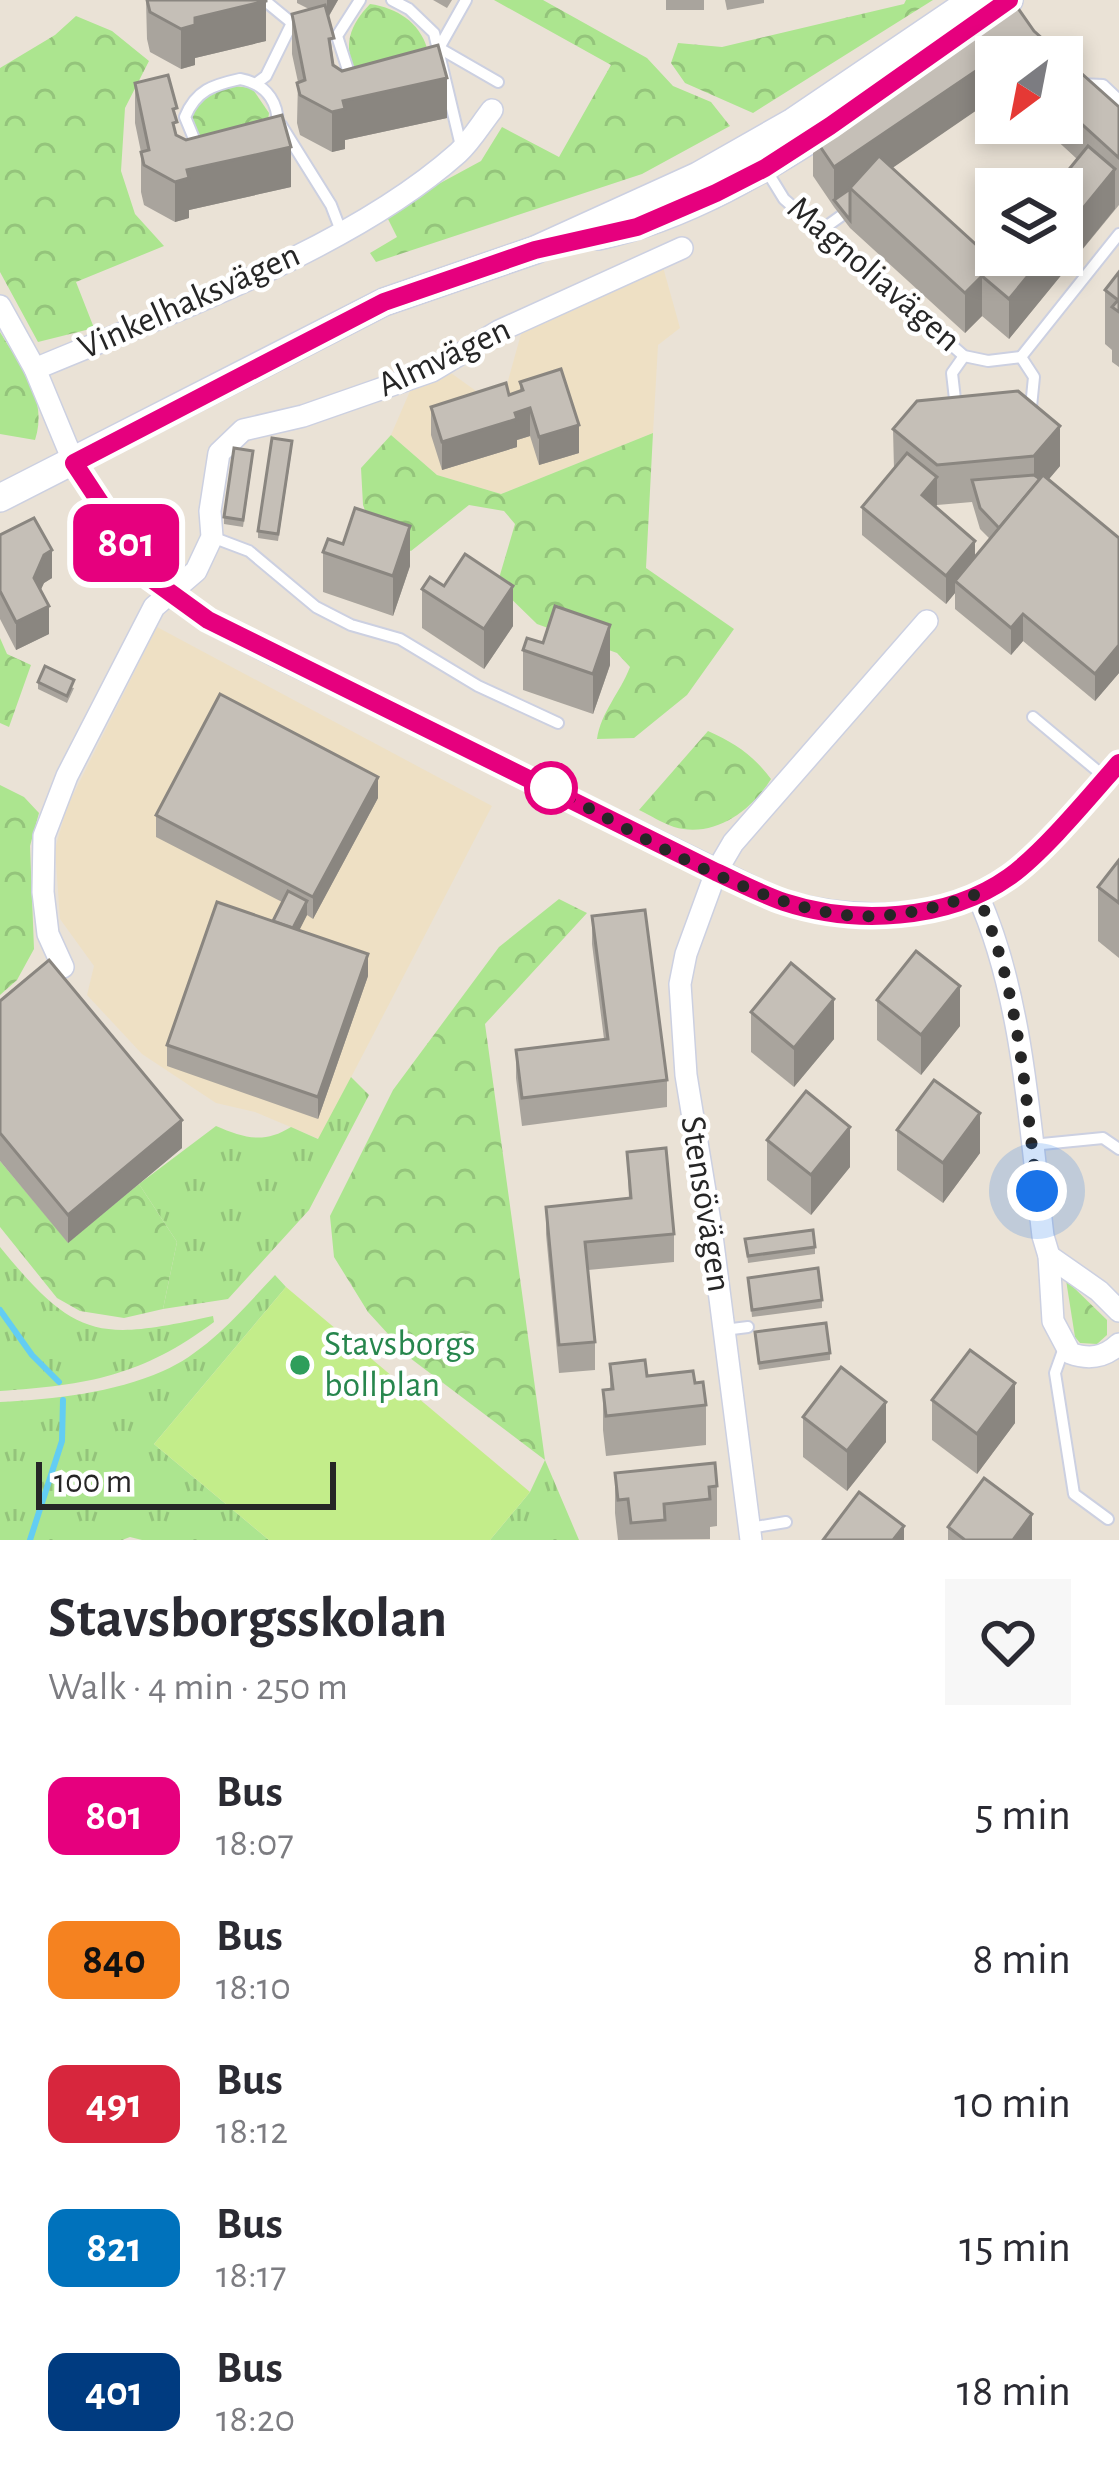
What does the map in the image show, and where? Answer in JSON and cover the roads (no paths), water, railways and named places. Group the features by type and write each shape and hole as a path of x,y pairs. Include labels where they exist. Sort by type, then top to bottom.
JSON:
{"main road":[{"path":"757,158 973,0"},
{"path":"0,498 384,302 535,250 757,158 1009,0"}],"street":[{"name":"Vinkelhaksvägen","path":"35,369 236,284 386,207 460,143 498,102"},
{"name":"Almvägen","path":"212,538 210,511 218,453 243,430 303,416 432,371 499,331 682,248"},
{"path":"0,306 35,369 74,463 150,578 167,592 280,658 783,902 862,917 940,908 977,894 1010,876 1113,770"},
{"path":"63,967 48,934 44,836 94,720 154,608 196,571 212,538"},
{"name":"Stensövägen","path":"750,1534 686,1076 680,984 716,872 733,843 927,621"},
{"path":"977,894 991,925 1021,1057 1049,1256 1053,1321 1070,1353 1087,1359 1119,1344"},
{"path":"1049,1256 1119,1311"}],"lane":[{"path":"264,0 292,23 337,36"},
{"path":"337,36 360,0"},
{"path":"392,0 422,20 440,48 460,143"},
{"path":"428,66 466,0"},
{"path":"279,122 278,133 259,148 238,157 213,158 190,135 184,117 192,100 211,86 240,79 258,82 266,76 292,23"},
{"path":"337,36 349,73 359,84 375,86"},
{"path":"440,48 498,82"},
{"name":"Vinkelhaksvägen","path":"258,82 272,99 279,122 331,205 341,231"},
{"path":"1083,84 1103,85 1119,100"},
{"path":"1083,89 1092,97"},
{"name":"Magnoliavägen","path":"757,158 784,199 964,356 988,361 1021,357"},
{"path":"820,231 841,216"},
{"path":"1017,418 1031,406 1034,377 1021,357 1119,234"},
{"path":"964,356 952,374 954,406 971,418"},
{"path":"212,538 249,551 316,607 351,625 400,639 478,686 557,723"},
{"path":"1033,717 1113,770"},
{"path":"1032,1145 1103,1138 1119,1149"},
{"path":"724,1330 748,1327"},
{"path":"1065,1344 1055,1373 1074,1494 1108,1519"},
{"path":"750,1534 785,1522"}],"waterway":[{"path":"0,1310 32,1355 59,1382"},
{"path":"30,1540 62,1441 63,1400"}],"place":[{"name":"Stavsborgs bollplan","path":"300,1365"}]}
